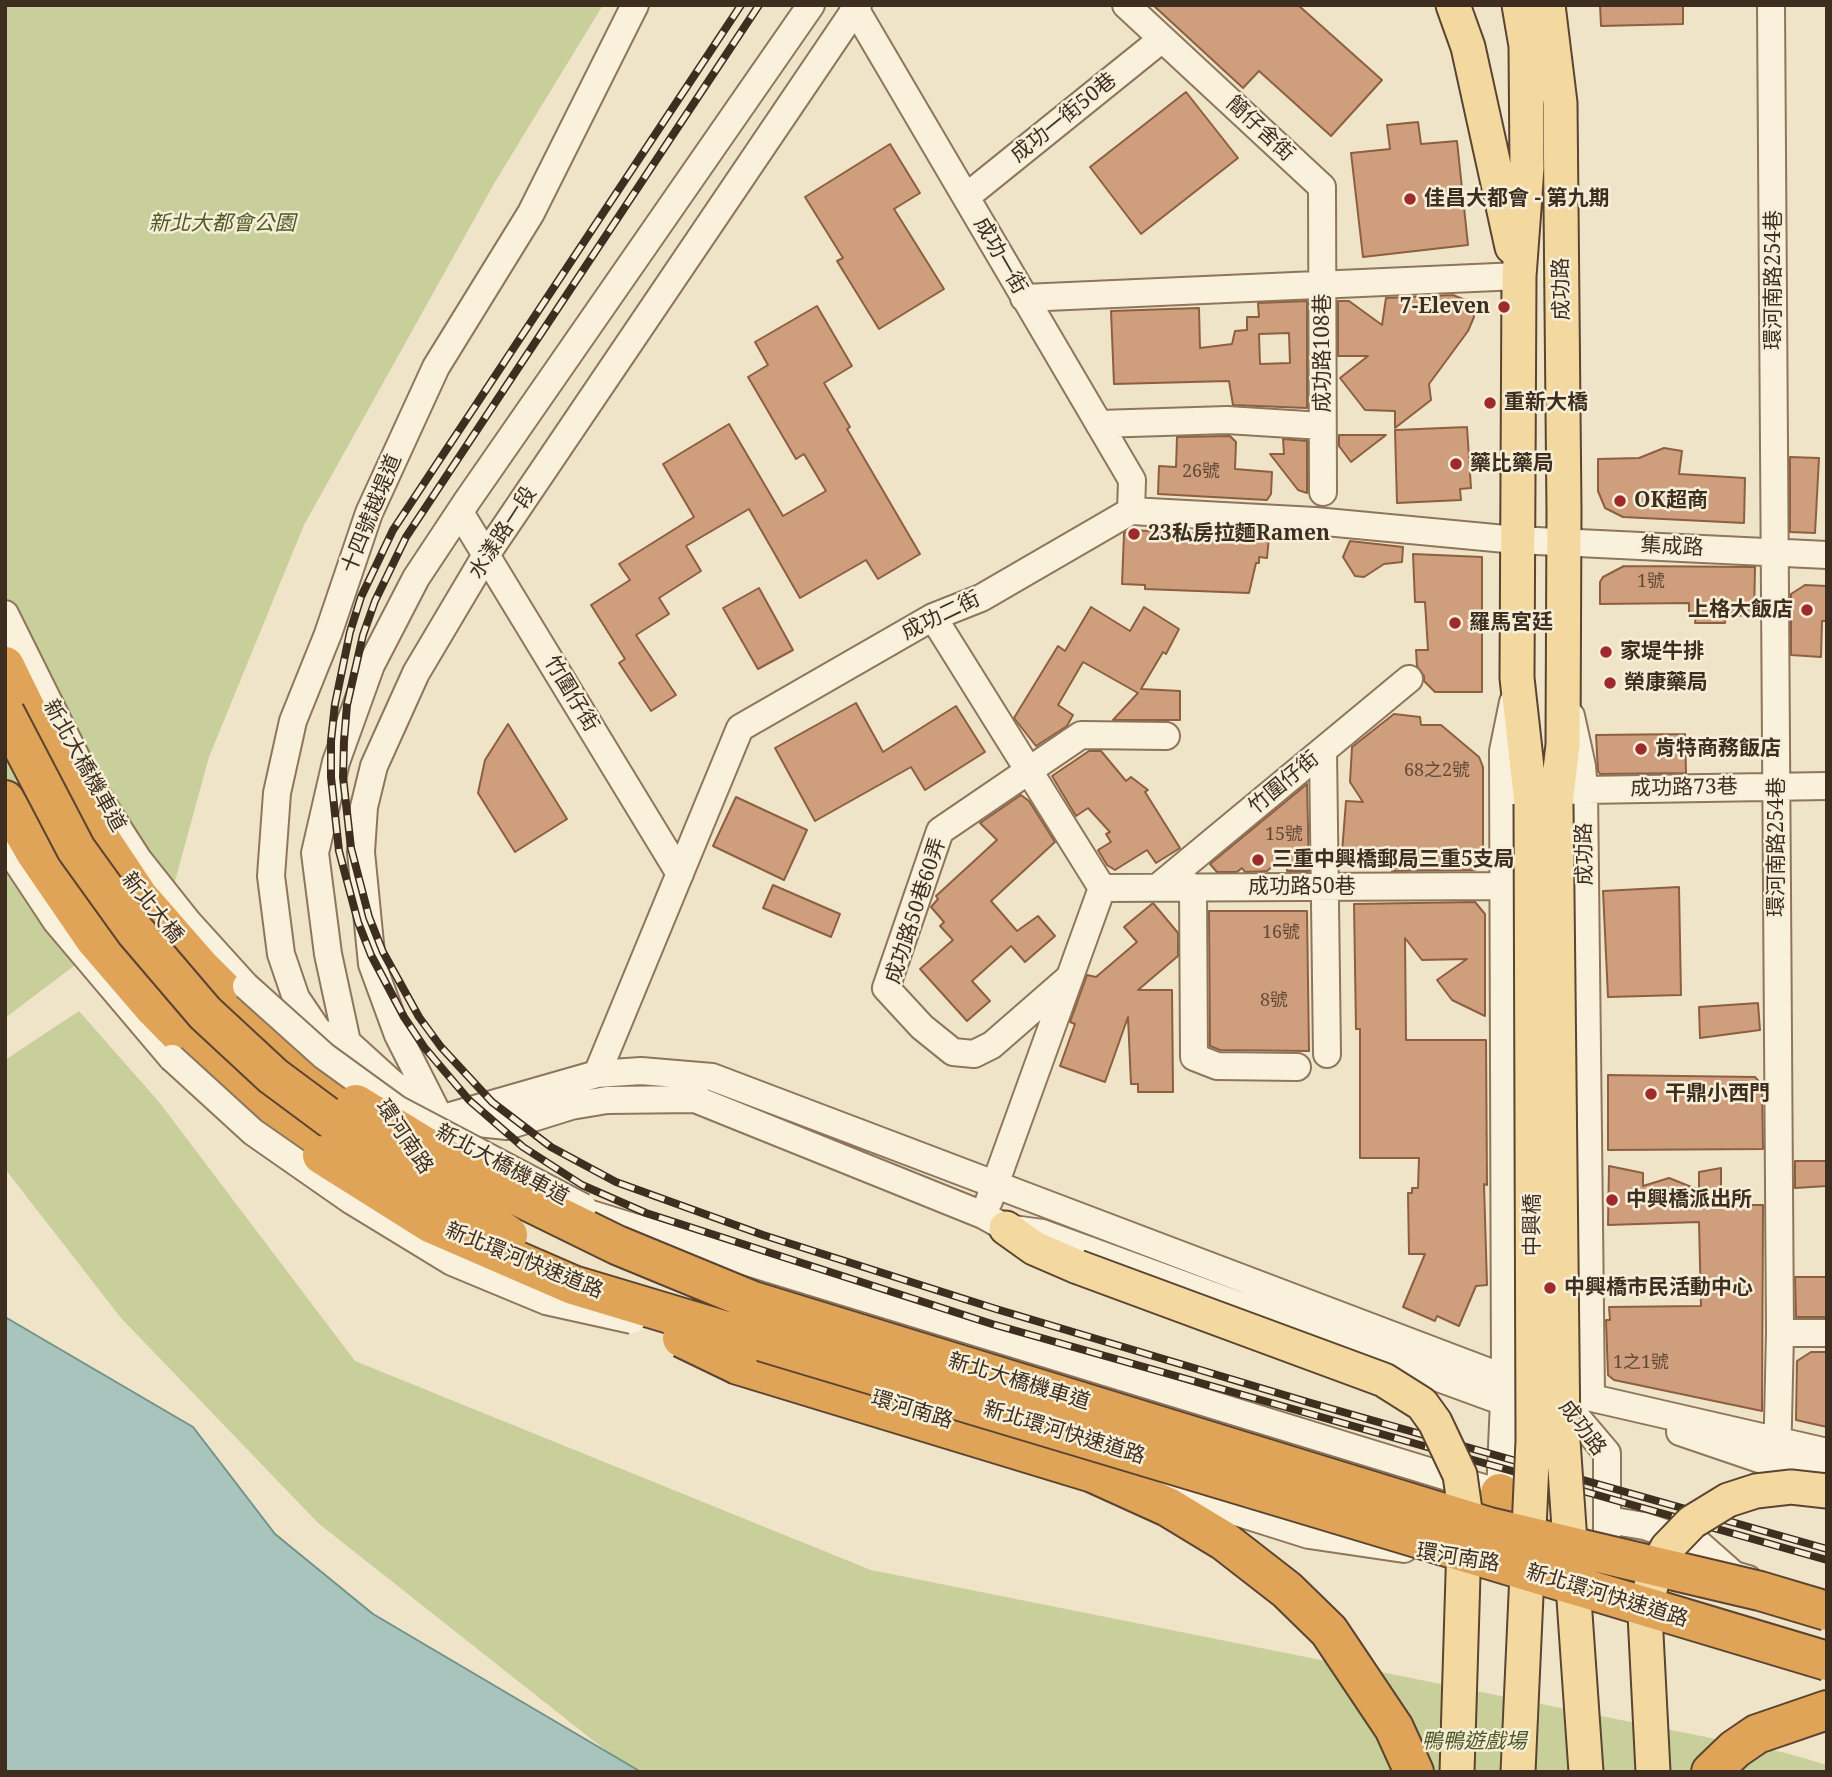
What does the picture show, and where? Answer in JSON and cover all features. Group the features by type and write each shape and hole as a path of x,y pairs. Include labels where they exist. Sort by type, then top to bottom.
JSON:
{"highway":[{"name":"新北大橋","path":"5,666 41,740 87,819 139,897 200,967 254,1021 356,1104"},
{"path":"5,713 76,849 135,931 205,1013 273,1076 339,1125 508,1235"},
{"path":"5,742 64,855 124,943 195,1024 265,1089 381,1173 439,1207 508,1235 587,1272 1242,1471 1492,1528 1686,1577 1734,1575"},
{"name":"新北環河快速道路","path":"5,800 34,852 94,938 155,1009 214,1069 268,1115 322,1155 430,1223 573,1285 1827,1663"},
{"name":"新北環河快速道路","path":"356,1104 462,1169 617,1245 753,1301 1492,1528 1760,1591 1827,1611"},
{"path":"573,1285 738,1365 1093,1473 1168,1507 1224,1541 1287,1590 1329,1631 1388,1716 1414,1772"},
{"path":"1492,1528 1827,1636"},
{"path":"1711,1772 1735,1749 1757,1734 1827,1710"}],"main road":[{"path":"1452,5 1468,47 1519,276"},
{"path":"1519,5 1526,46 1527,168 1519,276"},
{"path":"1548,5 1553,52"},
{"path":"1553,52 1554,5"},
{"name":"成功路","path":"1553,52 1560,103 1563,687"},
{"name":"成功路","path":"1517,678 1519,276"},
{"name":"中興橋","path":"1517,678 1557,799 1563,1441 1586,1772"},
{"name":"中興橋","path":"1518,1772 1557,799 1563,744 1563,687"},
{"path":"995,1222 1034,1248 1078,1267 1384,1380 1422,1404 1435,1422 1460,1475 1465,1510 1457,1772"},
{"path":"1653,1772 1645,1614 1654,1572 1667,1548 1692,1522 1728,1500 1756,1491 1791,1487 1827,1491"}],"street":[{"name":"十四號越堤道","path":"440,1119 391,1082 347,1042 319,1031 296,998 281,954 271,876 276,793 293,722 328,634 369,513 436,367 531,213 635,5"},
{"path":"347,1042 328,954 315,853 336,762 371,665 416,578 811,5"},
{"name":"簡仔舍街","path":"1126,5 1322,187 1321,284"},
{"name":"環河南路254巷","path":"1771,5 1780,1333 1778,1452"},
{"name":"成功一街","path":"856,7 1132,480 1131,511"},
{"name":"水漾路一段","path":"440,1119 398,1035 372,964 361,852 364,807 374,766 416,673 486,555 856,7"},
{"name":"成功一街50巷","path":"966,197 1162,39"},
{"name":"成功路108巷","path":"1323,492 1321,284 1346,286 1519,276"},
{"path":"1024,298 1321,284"},
{"path":"1099,424 1227,420 1322,426"},
{"path":"1131,511 1315,522 1516,540"},
{"name":"成功二街","path":"597,1074 740,728 933,617 981,598 1131,511"},
{"name":"竹圍仔街","path":"461,514 680,874"},
{"name":"集成路","path":"1516,540 1827,555"},
{"name":"新北大橋機車道","path":"5,614 89,782 138,859 188,922 246,986 324,1056 397,1109 607,1219 679,1276 1115,1433"},
{"path":"933,617 1102,888 995,1184 995,1222"},
{"name":"成功路","path":"1492,1528 1504,1390 1503,751 1517,678"},
{"name":"竹圍仔街","path":"1158,887 1409,679"},
{"path":"1029,770 1081,735 1166,736"},
{"path":"1323,751 1326,1054"},
{"name":"成功路50巷60弄","path":"1029,770 940,831 886,988 922,1027 953,1052 974,1054 992,1045 1070,977"},
{"name":"成功路73巷","path":"1557,799 1827,786"},
{"name":"成功路","path":"1552,1390 1591,1396 1557,799"},
{"name":"新北大橋機車道","path":"5,844 55,921 172,1059 253,1132 352,1201 452,1262 546,1301 1115,1433"},
{"name":"成功路50巷","path":"1102,888 1503,886"},
{"path":"1194,887 1194,1057 1217,1066 1297,1067"},
{"name":"環河南路","path":"347,1042 375,1093 437,1185 533,1257 745,1358 1309,1535 1492,1528"},
{"name":"環河南路","path":"440,1119 597,1074 641,1070 712,1077 995,1184 1504,1390"},
{"name":"環河南路","path":"440,1119 507,1126 571,1106 607,1100 695,1100 995,1222 1042,1233 1504,1390 1591,1396 1778,1452 1827,1477"},
{"name":"環河南路","path":"440,1119 532,1196 1492,1528"},
{"path":"1780,1333 1827,1333"},
{"path":"1504,1390 1552,1390"},
{"name":"環河南路","path":"1552,1390 1778,1452 1827,1452"},
{"name":"成功路","path":"1552,1390 1606,1453 1605,1557"},
{"path":"1605,1557 1827,1663"},
{"path":"1734,1575 1827,1602"}],"green space":[{"name":"新北大都會公園","path":"5,5 603,5 495,182 304,525 209,757 172,892 5,1018"},
{"name":"鴨鴨遊戲場","path":"79,1011 159,1102 355,1361 871,1570 1786,1753 1827,1765 1827,1772 633,1772 318,1523 121,1318 5,1169 5,1060"}],"water":[{"path":"5,1317 193,1427 275,1534 373,1614 641,1772 5,1772"}],"building":[{"path":"1153,5 1298,5 1382,80 1331,136 1259,71 1243,88"},
{"path":"1600,5 1683,5 1683,24 1601,26"},
{"path":"1186,92 1238,158 1141,234 1090,167"},
{"name":"佳昌大都會 - 第九期","path":"1418,122 1421,144 1457,141 1468,245 1363,257 1351,153 1390,149 1387,125"},
{"path":"890,144 920,193 894,209 944,289 879,329 837,261 843,258 805,197"},
{"path":"1453,295 1470,302 1474,317 1468,331 1429,384 1431,400 1395,428 1395,411 1365,410 1340,378 1368,356 1338,356 1338,301 1349,301 1382,325 1386,298"},
{"path":"1307,301 1307,408 1233,405 1229,381 1114,384 1111,311 1199,308 1200,348 1232,344 1235,331 1247,330 1247,317 1259,317 1258,303","holes":["1289,333 1290,363 1260,364 1259,334"]},
{"path":"817,306 852,366 824,383 850,427 847,429 920,554 878,579 866,560 800,598 749,509 686,546 701,571 659,598 669,614 636,635 676,695 651,711 619,663 625,659 591,605 630,580 619,564 694,517 663,464 729,424 783,516 826,491 804,454 796,459 748,377 768,365 755,342"},
{"path":"1467,427 1471,488 1460,489 1461,500 1397,503 1395,430"},
{"path":"1339,435 1386,435 1351,462 1339,446"},
{"path":"1230,436 1236,442 1235,469 1272,472 1271,494 1267,500 1158,494 1159,466 1176,467 1177,437"},
{"path":"1283,439 1307,441 1307,493 1298,490 1270,454 1284,454"},
{"path":"1664,448 1682,451 1679,474 1745,478 1744,523 1623,517 1605,508 1598,491 1598,459 1639,458"},
{"path":"1790,457 1819,458 1815,533 1790,532"},
{"path":"1130,530 1269,537 1267,558 1259,557 1249,593 1145,589 1145,585 1122,584 1124,533"},
{"path":"1350,541 1403,547 1402,562 1384,564 1364,577 1355,576 1343,557"},
{"name":"羅馬宮廷","path":"1413,554 1482,557 1482,692 1435,692 1424,681 1424,676 1417,666 1416,650 1428,650 1425,602 1415,602"},
{"path":"1624,566 1755,567 1754,616 1726,615 1725,623 1695,623 1696,615 1689,615 1689,603 1600,604 1600,582 1603,577"},
{"name":"上格大飯店","path":"1805,585 1827,586 1827,621 1822,621 1821,657 1791,655 1791,594"},
{"path":"759,588 793,650 758,669 723,608"},
{"path":"1091,607 1130,631 1144,607 1179,629 1166,654 1163,652 1141,689 1180,691 1180,720 1113,720 1138,693 1083,662 1058,705 1073,715 1067,726 1036,746 1014,718 1058,646 1065,651"},
{"path":"856,703 883,752 956,706 985,752 925,790 911,767 815,821 775,748"},
{"path":"1394,714 1420,717 1421,725 1441,725 1479,757 1483,767 1483,860 1475,870 1392,871 1392,867 1341,865 1346,801 1363,802 1350,782 1352,747"},
{"path":"508,724 567,819 515,852 478,793 485,760"},
{"name":"肯特商務飯店","path":"1685,734 1686,773 1600,774 1598,771 1596,735"},
{"path":"1089,751 1101,751 1126,781 1131,777 1148,790 1145,792 1180,848 1156,863 1147,850 1115,870 1107,865 1098,850 1111,842 1106,834 1110,832 1088,808 1076,816 1052,776"},
{"path":"1307,784 1309,871 1287,871 1287,854 1267,871 1245,872 1242,868 1237,872 1217,872 1210,864"},
{"path":"1021,795 1029,801 1055,842 991,901 1017,931 1038,916 1055,936 1025,962 1011,946 972,981 990,1001 967,1021 920,969 953,940 940,926 944,922 931,907 938,899 936,896 997,840 980,823"},
{"path":"736,797 807,830 784,880 713,846"},
{"path":"773,885 840,914 831,937 763,908"},
{"path":"1679,887 1681,995 1608,997 1603,891"},
{"path":"1475,902 1485,914 1485,1016 1452,1000 1437,980 1467,959 1422,960 1405,938 1406,1040 1486,1040 1487,1185 1484,1184 1487,1285 1476,1286 1459,1326 1437,1316 1435,1321 1403,1307 1425,1254 1409,1254 1408,1193 1412,1193 1412,1188 1418,1188 1419,1158 1360,1158 1360,1029 1356,1029 1354,904"},
{"path":"1153,903 1178,933 1178,956 1138,990 1172,990 1173,1092 1138,1092 1138,1084 1131,1084 1128,1017 1105,1082 1060,1066 1075,1024 1070,1022 1087,975 1096,977 1137,942 1124,927"},
{"path":"1209,911 1307,911 1309,1051 1220,1050 1210,1046"},
{"path":"1758,1003 1760,1030 1700,1038 1699,1007"},
{"path":"1608,1075 1755,1077 1762,1085 1763,1149 1608,1150"},
{"path":"1795,1161 1827,1161 1827,1186 1795,1188"},
{"path":"1609,1166 1643,1173 1643,1186 1669,1178 1699,1190 1699,1172 1721,1168 1721,1205 1763,1205 1762,1411 1614,1380 1608,1375 1606,1320 1610,1320 1609,1307 1701,1306 1699,1222 1608,1225"},
{"path":"1795,1277 1827,1277 1827,1317 1796,1317"},
{"path":"1811,1352 1827,1352 1827,1427 1796,1420 1797,1361"}],"railway":[{"path":"741,5 393,530 361,597 350,632 335,704 331,741 331,777 339,851 358,922 371,955 404,1017 424,1047 469,1100 523,1147 582,1185 646,1213 992,1324 1827,1560"},
{"path":"759,5 406,537 375,601 363,635 347,705 344,741 343,777 351,848 369,917 383,952 419,1017 441,1047 492,1102 551,1147 616,1182 763,1235 996,1309 1311,1403 1827,1549"}],"place":[{"name":"佳昌大都會 - 第九期","path":"1410,199"},
{"name":"7-Eleven","path":"1504,307"},
{"name":"重新大橋","path":"1490,403"},
{"name":"藥比藥局","path":"1456,464"},
{"name":"OK超商","path":"1620,501"},
{"name":"23私房拉麵Ramen","path":"1134,534"},
{"name":"上格大飯店","path":"1807,610"},
{"name":"羅馬宮廷","path":"1455,623"},
{"name":"家堤牛排","path":"1606,652"},
{"name":"榮康藥局","path":"1610,683"},
{"name":"肯特商務飯店","path":"1641,749"},
{"name":"三重中興橋郵局三重5支局","path":"1258,860"},
{"name":"干鼎小西門","path":"1651,1094"},
{"name":"中興橋派出所","path":"1612,1200"},
{"name":"中興橋市民活動中心","path":"1550,1288"}]}
